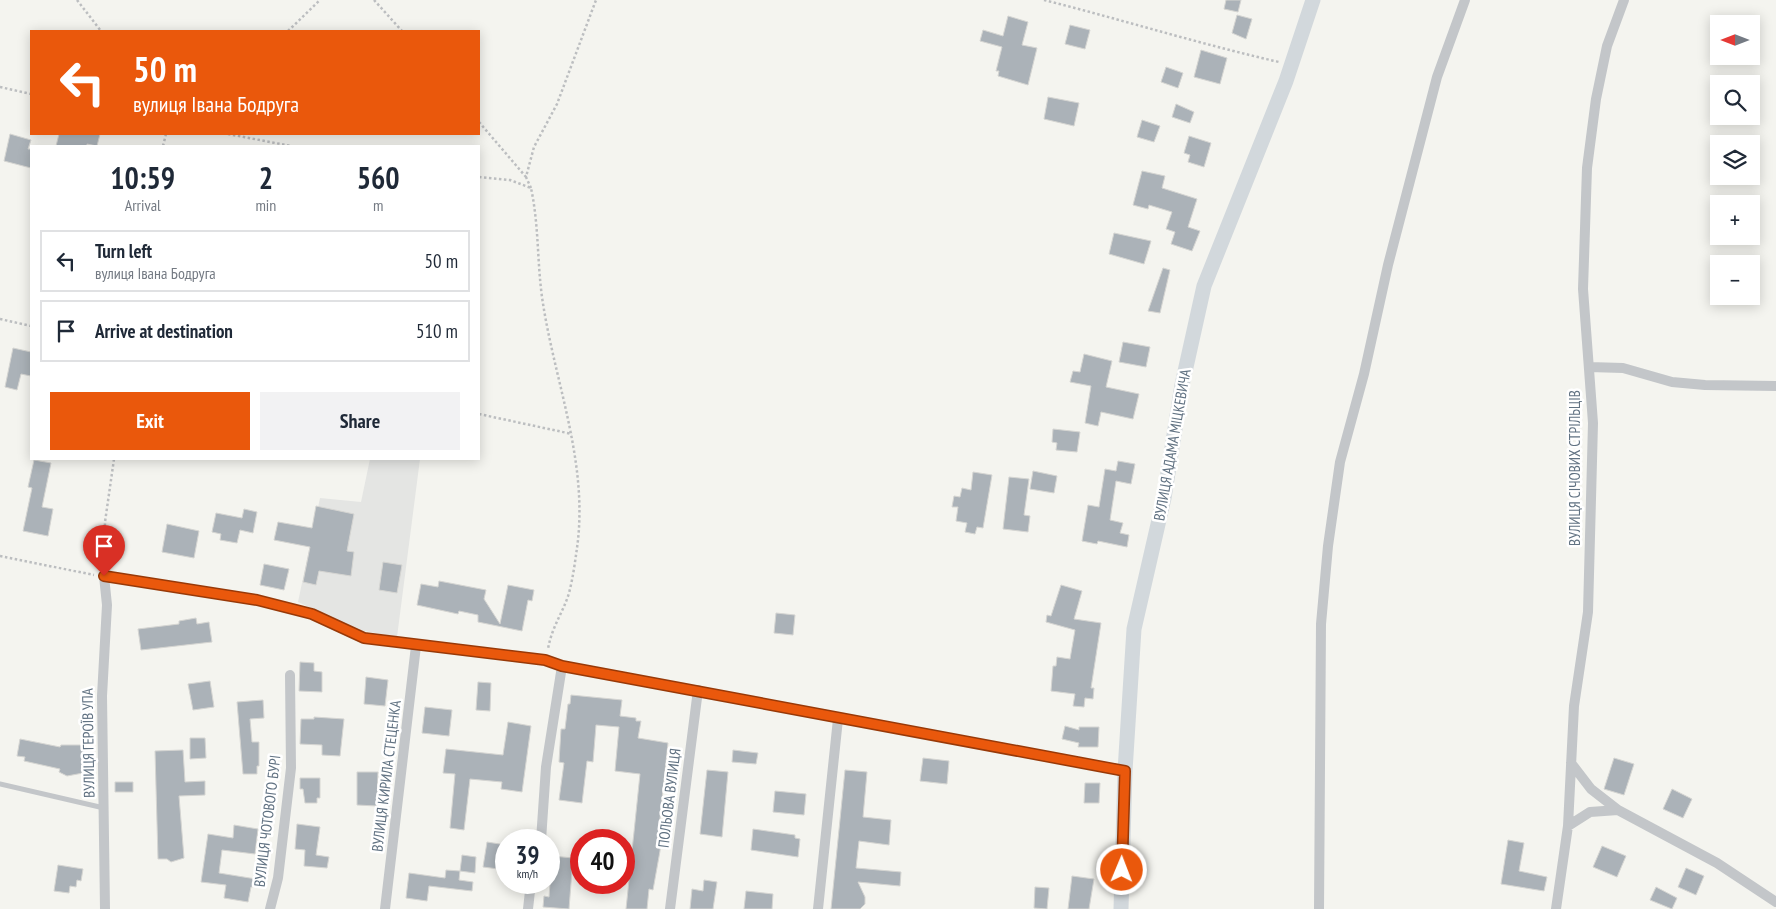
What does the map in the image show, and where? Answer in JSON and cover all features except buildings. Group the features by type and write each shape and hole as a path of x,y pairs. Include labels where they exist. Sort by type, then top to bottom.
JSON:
{"street":[{"name":"ВУЛИЦЯ АДАМА МІЦКЕВИЧА","path":"1121,909 1125,771 1134,629 1164,498 1182,385 1204,286 1291,65 1313,0"},
{"path":"1319,909 1321,624 1328,546 1340,462 1364,374 1388,265 1437,77 1465,0"},
{"name":"ВУЛИЦЯ СІЧОВИХ СТРІЛЬЦІВ","path":"1556,909 1568,826 1574,706 1588,612 1592,423 1583,289 1587,168 1596,99 1607,46 1624,0"},
{"path":"1589,367 1623,368 1672,382 1706,385 1776,386"},
{"path":"104,576 257,600 312,614 356,636 416,646 545,660 562,666 698,690 838,719 1125,771"},
{"name":"ВУЛИЦЯ ГЕРОЇВ УПА","path":"104,576 107,605 102,696 106,909"},
{"name":"ВУЛИЦЯ КИРИЛА СТЕЦЕНКА","path":"386,909 416,646"},
{"path":"542,829 546,767 558,703 562,666"},
{"name":"ВУЛИЦЯ ЧОТОВОГО БУРІ","path":"270,909 278,878 291,768 290,675"},
{"name":"ПОЛЬОВА ВУЛИЦЯ","path":"670,909 698,690"},
{"path":"818,909 838,719"},
{"path":"1572,763 1591,789 1618,810 1718,863 1776,902"},
{"path":"1568,826 1590,812 1618,810"},
{"path":"528,909 530,894"}],"lane":[{"path":"0,784 104,808"}],"path":[{"path":"77,0 100,30"},
{"path":"289,30 320,0"},
{"path":"374,0 401,30"},
{"path":"526,177 534,147 558,104 596,0"},
{"path":"1044,0 1117,18 1201,44 1291,65"},
{"path":"0,87 30,94"},
{"path":"480,123 526,177 530,188 540,243 542,297 572,434 580,506 577,547 568,594 552,629 545,660"},
{"path":"239,135 286,145"},
{"path":"480,177 510,180 530,188"},
{"path":"0,319 30,326"},
{"path":"480,414 572,434"},
{"path":"0,556 104,576 105,522 114,460"}],"shaded area":[{"path":"370,460 420,460 397,637 359,630 298,602 320,498 361,502"}],"route":[{"path":"104,576 257,600 312,614 364,638 416,646 545,660 562,666 698,690 838,719 1125,771 1122,870"}]}
